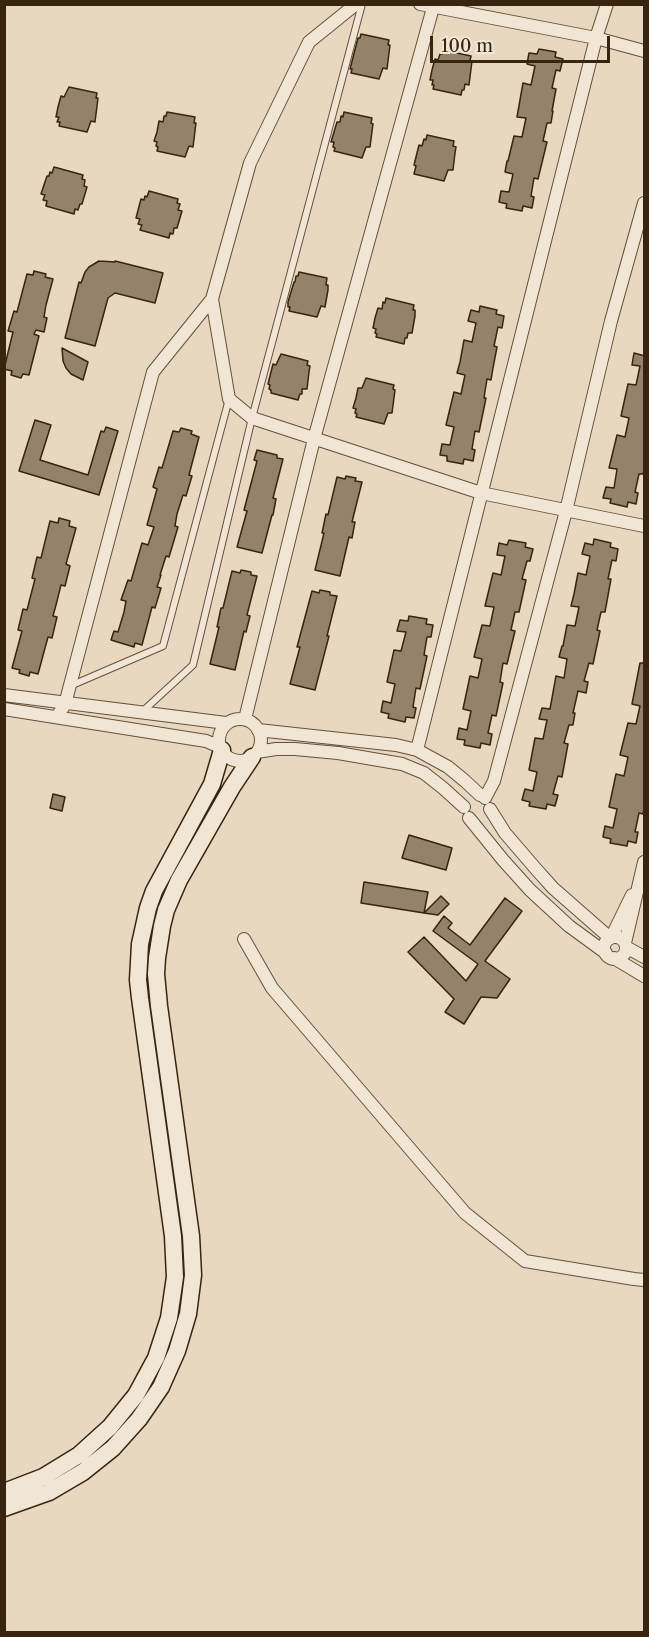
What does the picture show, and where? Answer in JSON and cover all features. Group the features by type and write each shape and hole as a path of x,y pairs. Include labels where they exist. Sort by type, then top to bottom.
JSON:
{"main road":[{"path":"4,1492 43,1477 79,1455 110,1427 136,1395 156,1358 169,1318 175,1277 173,1236 140,998 138,980 140,944 154,891 212,784 221,749"},
{"path":"4,1508 49,1492 83,1472 113,1448 139,1419 161,1387 177,1351 188,1314 193,1275 192,1246 157,990 159,942 166,910 178,880 232,787 254,755"}],"street":[{"path":"57,717 65,704 70,687 153,372 212,299 250,163 309,42 356,4"},
{"path":"420,4 596,38 645,51"},
{"path":"417,750 596,38 607,4"},
{"path":"245,720 314,439 434,6"},
{"path":"466,813 476,821 487,816 485,800 494,781 566,511 611,321 645,203"},
{"path":"212,299 229,399 252,418 481,493 645,526"},
{"path":"4,695 226,723 239,719 245,720 255,725 261,737 260,745 254,755"},
{"path":"4,709 206,741 221,749 226,756 239,761 276,748 338,753 402,764 416,769 431,778 466,813 530,890 569,926 610,956 645,976"},
{"path":"221,749 220,734 226,723"},
{"path":"258,730 396,745 417,750 448,767 485,800 505,833 553,888 611,938"},
{"path":"466,813 469,798 485,800"},
{"path":"610,956 623,956 645,862"},
{"path":"610,956 605,943 611,938 641,875"},
{"path":"611,938 617,937 645,957"},
{"path":"244,939 272,988 465,1213 525,1261 645,1280"}],"lane":[{"path":"142,712 193,665 252,418 362,4"},
{"path":"70,687 163,646 229,399"}],"building":[{"path":"361,34 389,40 387,69 383,68 379,79 351,73 352,69 350,69"},
{"path":"539,49 556,52 555,57 563,59 560,71 556,70 552,88 556,89 551,123 547,123 543,141 547,142 538,179 534,178 532,208 523,206 522,211 506,208 507,204 499,202 501,191 509,192 513,174 505,172 507,161 514,136 522,137 526,118 517,117 523,83 531,85 535,66 527,64 529,53 537,54"},
{"path":"443,50 471,56 469,85 465,84 461,95 433,89 433,80 430,80 432,70 435,59 438,60"},
{"path":"69,87 97,93 95,122 91,121 87,132 59,126 60,122 57,122 61,96 64,97"},
{"path":"167,112 195,117 193,147 189,146 185,157 157,151 157,142 154,141 159,121 163,122"},
{"path":"344,112 372,118 370,147 366,147 362,158 334,151 334,142 331,142 337,122 340,122"},
{"path":"427,135 454,141 453,146 456,147 453,170 448,170 444,181 414,174 419,145 422,146"},
{"path":"54,167 83,175 84,186 87,187 82,204 78,210 75,209 74,214 46,206 47,201 43,200 45,195 41,194 47,176 50,172 52,173"},
{"path":"149,191 178,199 177,203 180,204 178,210 182,211 177,228 174,228 173,234 170,233 169,238 140,230 142,225 138,224 140,219 136,218 141,199 144,200 145,196 147,197"},
{"path":"99,261 115,261 163,273 155,303 115,293 108,298 95,346 65,338 79,282 81,283 89,267"},
{"path":"34,271 46,274 45,277 53,279 46,305 44,317 47,318 44,332 36,330 34,334 39,336 29,375 23,374 21,378 11,375 12,371 4,369 13,332 8,331 14,311 17,312 27,274 33,275"},
{"path":"299,272 327,278 328,290 325,307 321,306 317,317 289,311 288,302"},
{"path":"386,298 414,305 412,333 408,333 404,344 376,337 376,329 373,328 375,318 378,308 382,309"},
{"path":"480,306 497,310 496,314 504,316 502,328 498,327 494,346 497,347 491,380 487,379 484,398 486,398 479,432 475,431 473,461 464,459 463,464 447,461 447,456 440,455 442,444 450,445 454,427 446,425 454,392 461,394 465,375 457,373 464,340 472,342 476,323 468,321 471,310 479,312"},
{"path":"62,348 88,362 83,380 71,374 66,368"},
{"path":"634,353 645,356 645,467 643,474 639,474 635,492 638,493 636,504 628,502 627,507 610,503 611,499 603,498 606,487 614,488 617,469 609,468 617,435 625,437 629,418 621,416 628,384 636,385 640,366 632,365"},
{"path":"281,354 308,361 307,365 310,366 307,389 302,389 298,400 271,393 269,389 273,364 276,365"},
{"path":"366,378 394,385 392,413 388,413 384,424 356,417 356,409 353,408 358,388 362,388"},
{"path":"35,420 51,425 40,460 88,475 101,431 104,432 106,427 118,431 99,495 19,471"},
{"path":"181,428 192,431 191,434 199,437 189,475 192,476 177,514 175,526 178,527 169,557 166,556 160,575 157,587 161,588 155,608 152,607 142,645 135,643 134,647 111,640 114,631 118,632 126,601 121,600 128,580 131,581 142,543 148,545 154,527 147,525 157,489 153,487 159,467 162,468 173,431 179,432"},
{"path":"257,450 277,455 277,458 283,459 273,498 276,499 273,515 262,553 237,547 247,511 244,510 257,461 254,460"},
{"path":"346,476 362,482 352,522 355,522 352,538 349,537 340,576 315,570 326,514 328,515 337,477 345,479"},
{"path":"59,518 70,521 69,526 76,528 66,564 70,566 65,586 61,585 53,616 57,617 52,638 48,637 38,674 30,672 29,676 12,668 22,631 18,630 23,609 27,610 35,579 32,578 37,557 41,558 50,521 58,523"},
{"path":"594,539 611,543 610,547 618,549 616,561 612,560 605,612 601,612 597,630 600,631 593,664 589,663 584,681 588,682 586,693 578,691 573,725 569,725 564,743 568,744 562,777 558,776 553,794 558,795 555,806 547,804 546,809 529,806 530,802 522,800 525,789 533,791 537,772 529,770 535,738 543,739 547,720 539,719 542,708 550,709 556,676 564,678 567,659 559,657 567,625 575,626 579,607 571,606 578,573 586,575 590,556 582,554 585,543 593,545"},
{"path":"509,540 526,543 525,547 533,549 522,579 526,580 519,612 515,612 511,630 515,631 507,664 503,663 500,682 503,683 496,716 492,715 488,733 492,734 490,745 481,743 480,748 464,745 465,740 457,739 459,728 467,730 471,711 463,709 470,676 478,678 482,659 474,657 482,625 490,626 494,607 485,606 493,573 501,575 505,556 497,555 499,543 507,545"},
{"path":"241,570 257,576 247,615 250,616 235,670 210,664 221,608 223,608 232,571 240,573"},
{"path":"320,590 337,596 315,690 290,684 312,591 319,593"},
{"path":"409,616 427,619 426,624 433,625 431,637 427,637 424,655 427,656 420,689 416,688 414,718 406,717 405,722 388,718 389,714 381,712 383,701 391,703 395,684 387,682 394,650 401,651 406,632 397,631 400,620 408,621"},
{"path":"640,663 645,663 645,805 643,814 639,813 635,832 638,832 636,843 628,841 627,846 610,843 611,839 603,837 605,826 613,828 617,809 609,807 616,774 624,776 628,757 620,755 628,723 636,724 640,706 632,704"},
{"path":"53,794 65,797 62,811 50,808"},
{"path":"409,835 452,848 446,870 402,858"},
{"path":"364,882 428,892 424,913 361,903"},
{"path":"441,896 449,904 438,915 424,913"},
{"path":"505,898 522,911 485,961 510,979 497,998 481,997 464,1024 445,1012 454,999 408,952 424,937 466,981 478,964 433,931 444,916 452,923 448,928 470,945"}]}
